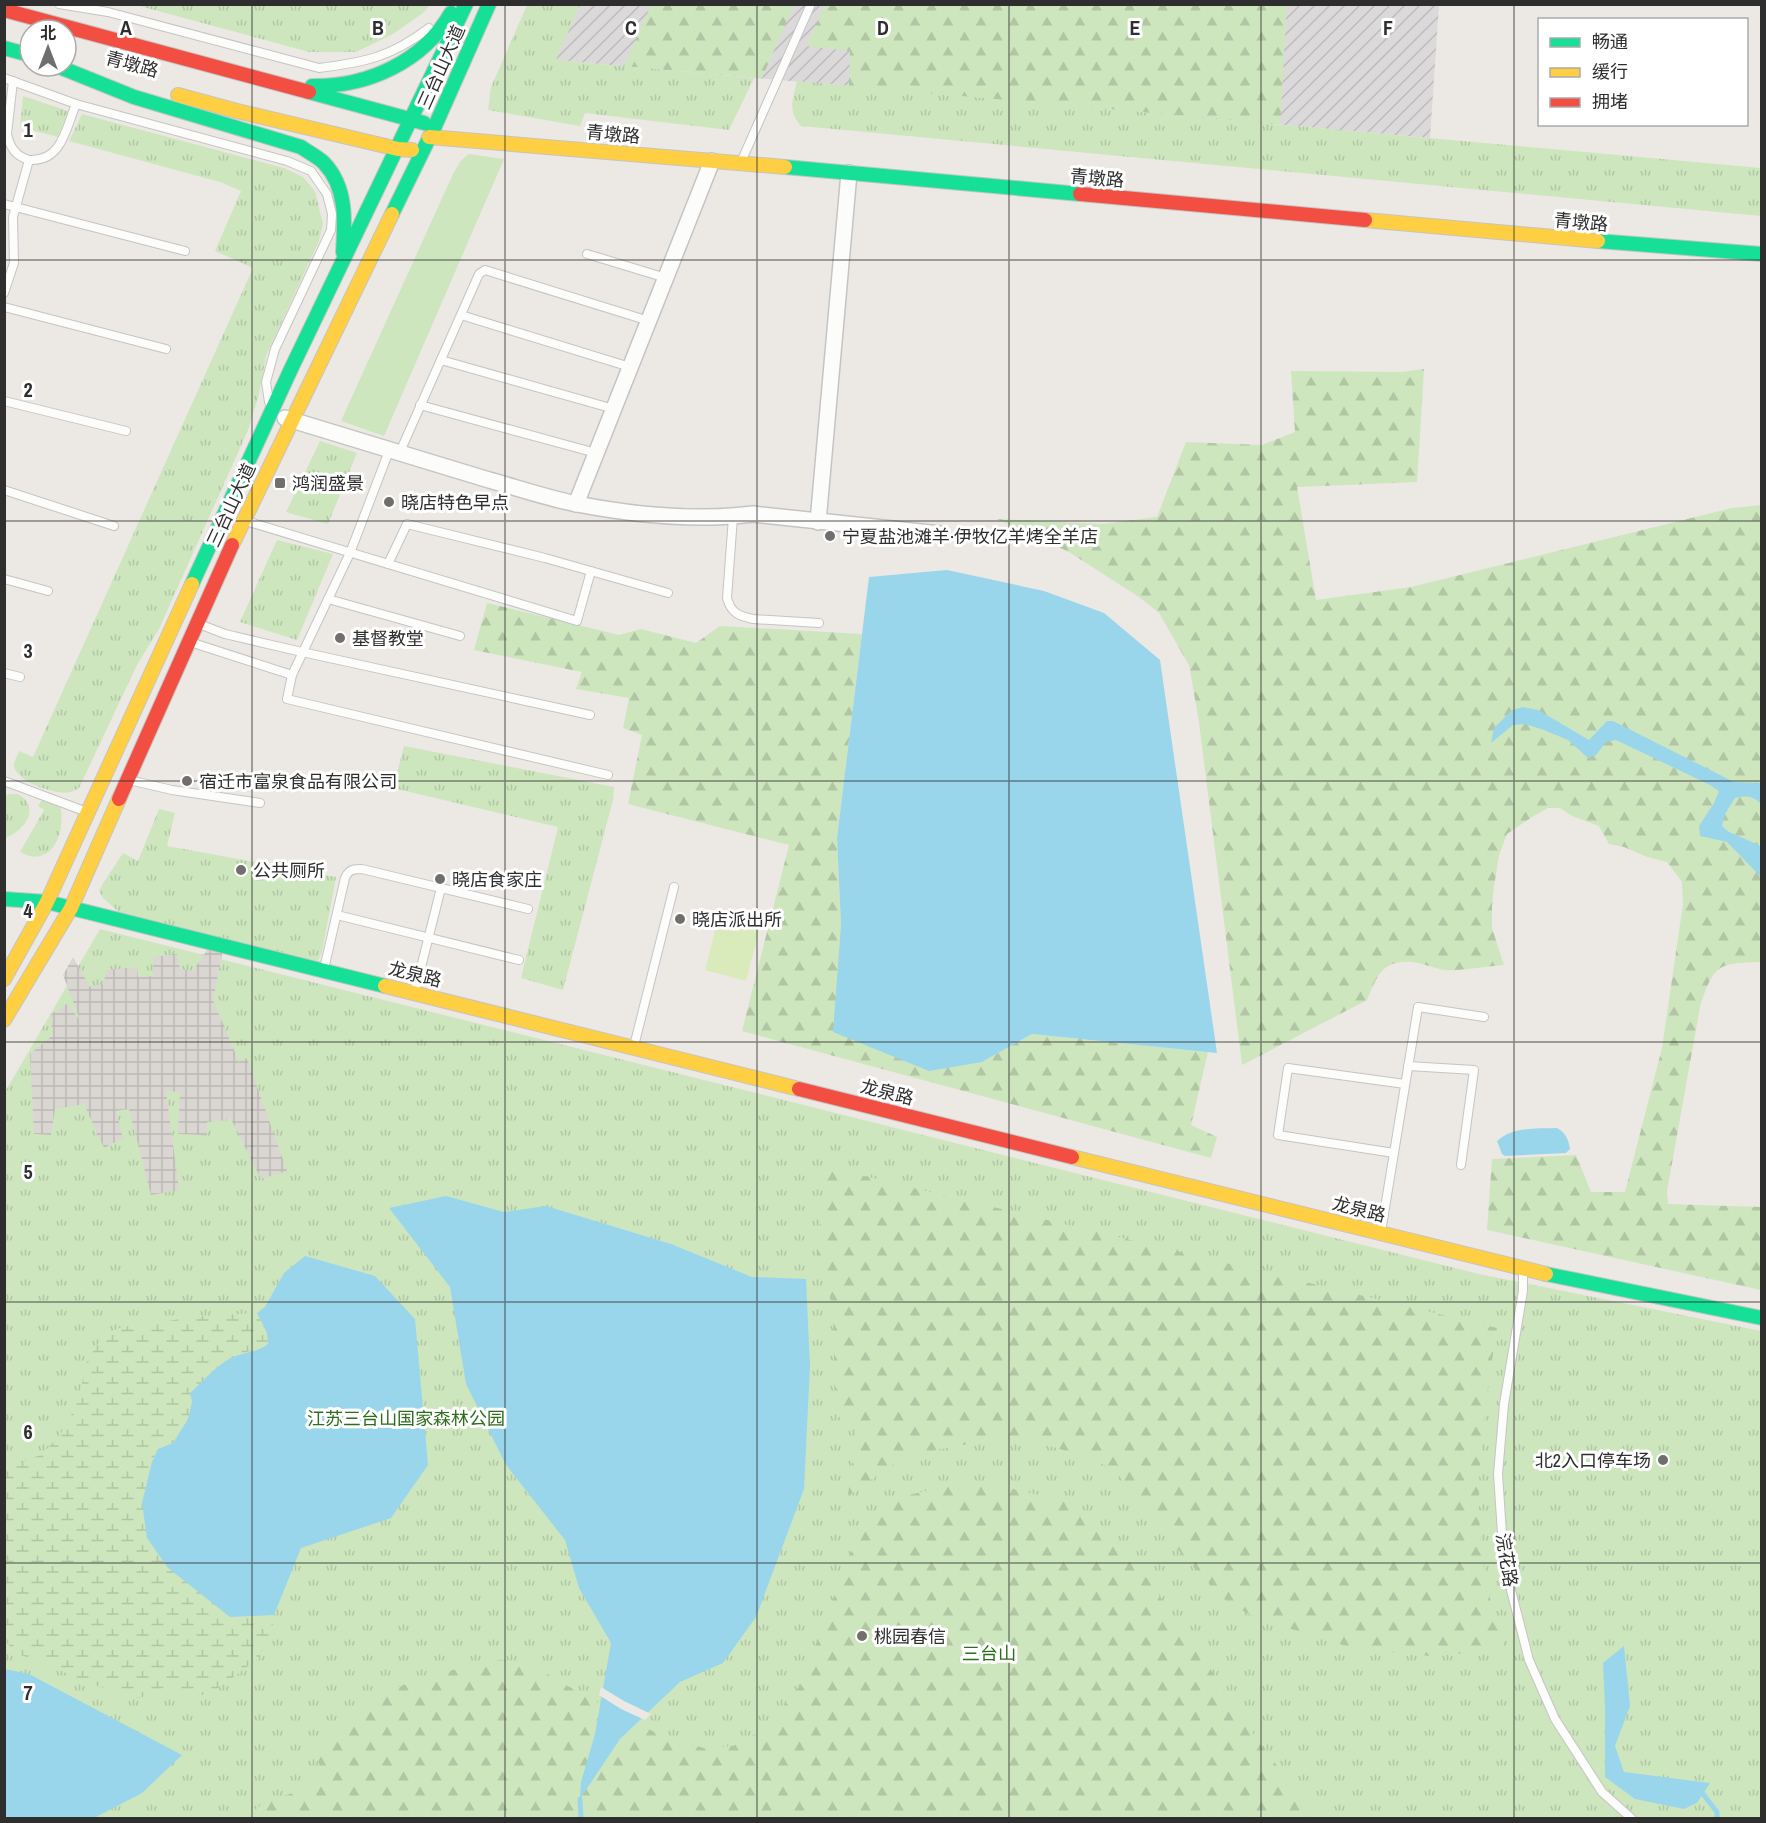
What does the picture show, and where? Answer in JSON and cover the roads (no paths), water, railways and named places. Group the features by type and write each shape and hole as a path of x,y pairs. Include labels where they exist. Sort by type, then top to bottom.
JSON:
{"main road":[{"path":"278,84 334,87 358,82 384,71 416,54 439,32 457,4"},
{"name":"三台山大道","path":"4,979 47,902 270,414 466,4"},
{"name":"三台山大道","path":"4,1020 71,908 243,520 429,138 489,4"},
{"name":"青墩路","path":"4,10 411,120 429,138"},
{"name":"青墩路","path":"78,68 237,111 398,149 429,138 712,160 1584,240 1761,254"},
{"path":"78,74 134,97 301,147 324,163 339,186 345,216 343,263"},
{"name":"龙泉路","path":"4,899 47,902 1523,1269 1761,1318"}],"street":[{"path":"576,504 712,160"},
{"path":"818,522 849,173"},
{"path":"270,414 576,504 645,514 733,517 753,514 940,534"}],"lane":[{"path":"59,4 108,12 320,68 380,57 411,41 432,25 436,18"},
{"path":"740,163 811,4"},
{"path":"76,104 59,147 53,154 38,161 17,155 7,134 9,79 76,104 287,161 311,171 327,194 332,214 331,230 275,349 266,382 270,414"},
{"path":"4,293 14,263 13,217 29,160"},
{"path":"4,204 185,251"},
{"path":"586,254 666,278"},
{"path":"608,774 286,699 292,675 302,652 350,553 394,452 420,405 479,274 485,270 649,321"},
{"path":"4,307 166,350"},
{"path":"461,315 630,367"},
{"path":"441,360 614,409"},
{"path":"4,401 126,431"},
{"path":"420,405 596,453"},
{"path":"4,490 114,526"},
{"path":"224,514 577,621 591,571"},
{"path":"733,517 727,598 734,613 753,619 819,623"},
{"path":"388,564 407,524 668,593"},
{"path":"4,579 48,591"},
{"path":"328,599 460,636"},
{"path":"177,617 225,634 590,715"},
{"path":"169,635 292,675"},
{"path":"4,672 20,677"},
{"path":"128,780 172,790 260,803"},
{"path":"4,781 88,812"},
{"path":"324,970 345,878 354,868 362,868 528,909"},
{"path":"634,1047 674,887"},
{"path":"415,993 441,888"},
{"path":"337,915 519,960"},
{"path":"1381,1233 1418,1007 1484,1017"},
{"path":"1408,1066 1474,1070 1461,1165"},
{"path":"1394,1153 1278,1135 1288,1068 1405,1084"},
{"name":"浣花路","path":"1523,1269 1523,1291 1504,1404 1498,1474 1504,1563 1529,1660 1555,1719 1602,1792 1631,1818"}],"water":[{"path":"947,570 1044,591 1104,613 1160,660 1217,1053 1032,1034 982,1062 929,1071 833,1032 841,925 837,838 869,577"},
{"path":"1523,707 1538,710 1589,740 1607,721 1613,721 1734,782 1761,783 1761,804 1749,797 1735,798 1725,814 1722,826 1729,832 1761,846 1761,877 1727,842 1700,836 1699,826 1719,791 1710,785 1616,740 1606,742 1596,755 1588,758 1568,740 1525,724 1513,725 1491,743 1494,728 1512,710"},
{"path":"1557,1128 1569,1142 1570,1149 1566,1153 1505,1156 1497,1141 1517,1131"},
{"path":"446,1196 504,1212 546,1206 671,1244 752,1277 806,1279 810,1366 804,1489 756,1617 723,1663 680,1682 620,1739 580,1799 581,1782 595,1734 611,1643 579,1588 565,1540 506,1465 466,1384 450,1287 389,1208"},
{"path":"305,1256 375,1276 415,1319 428,1465 391,1518 301,1548 274,1615 230,1617 168,1568 147,1538 142,1503 152,1462 158,1449 173,1443 188,1419 192,1402 190,1393 229,1359 268,1344 267,1333 257,1313 265,1307 284,1273"},
{"path":"1624,1646 1630,1706 1615,1746 1624,1772 1710,1783 1697,1803 1684,1809 1635,1799 1605,1777 1603,1663"},
{"path":"5,1669 29,1674 182,1755 142,1793 94,1818 5,1818"}],"waterway":[{"path":"1703,1794 1717,1812 1717,1818"},
{"path":"580,1799 581,1818"}],"place":[{"name":"鸿润盛景","path":"280,483"},
{"name":"晓店特色早点","path":"389,502"},
{"name":"宁夏盐池滩羊·伊牧亿羊烤全羊店","path":"830,536"},
{"name":"基督教堂","path":"340,638"},
{"name":"宿迁市富泉食品有限公司","path":"187,781"},
{"name":"公共厕所","path":"241,870"},
{"name":"晓店食家庄","path":"440,879"},
{"name":"晓店派出所","path":"680,919"},
{"name":"北2入口停车场","path":"1663,1460"},
{"name":"桃园春信","path":"862,1636"}],"park label":[{"name":"江苏三台山国家森林公园","path":"406,1418"},
{"name":"三台山","path":"989,1653"}]}
